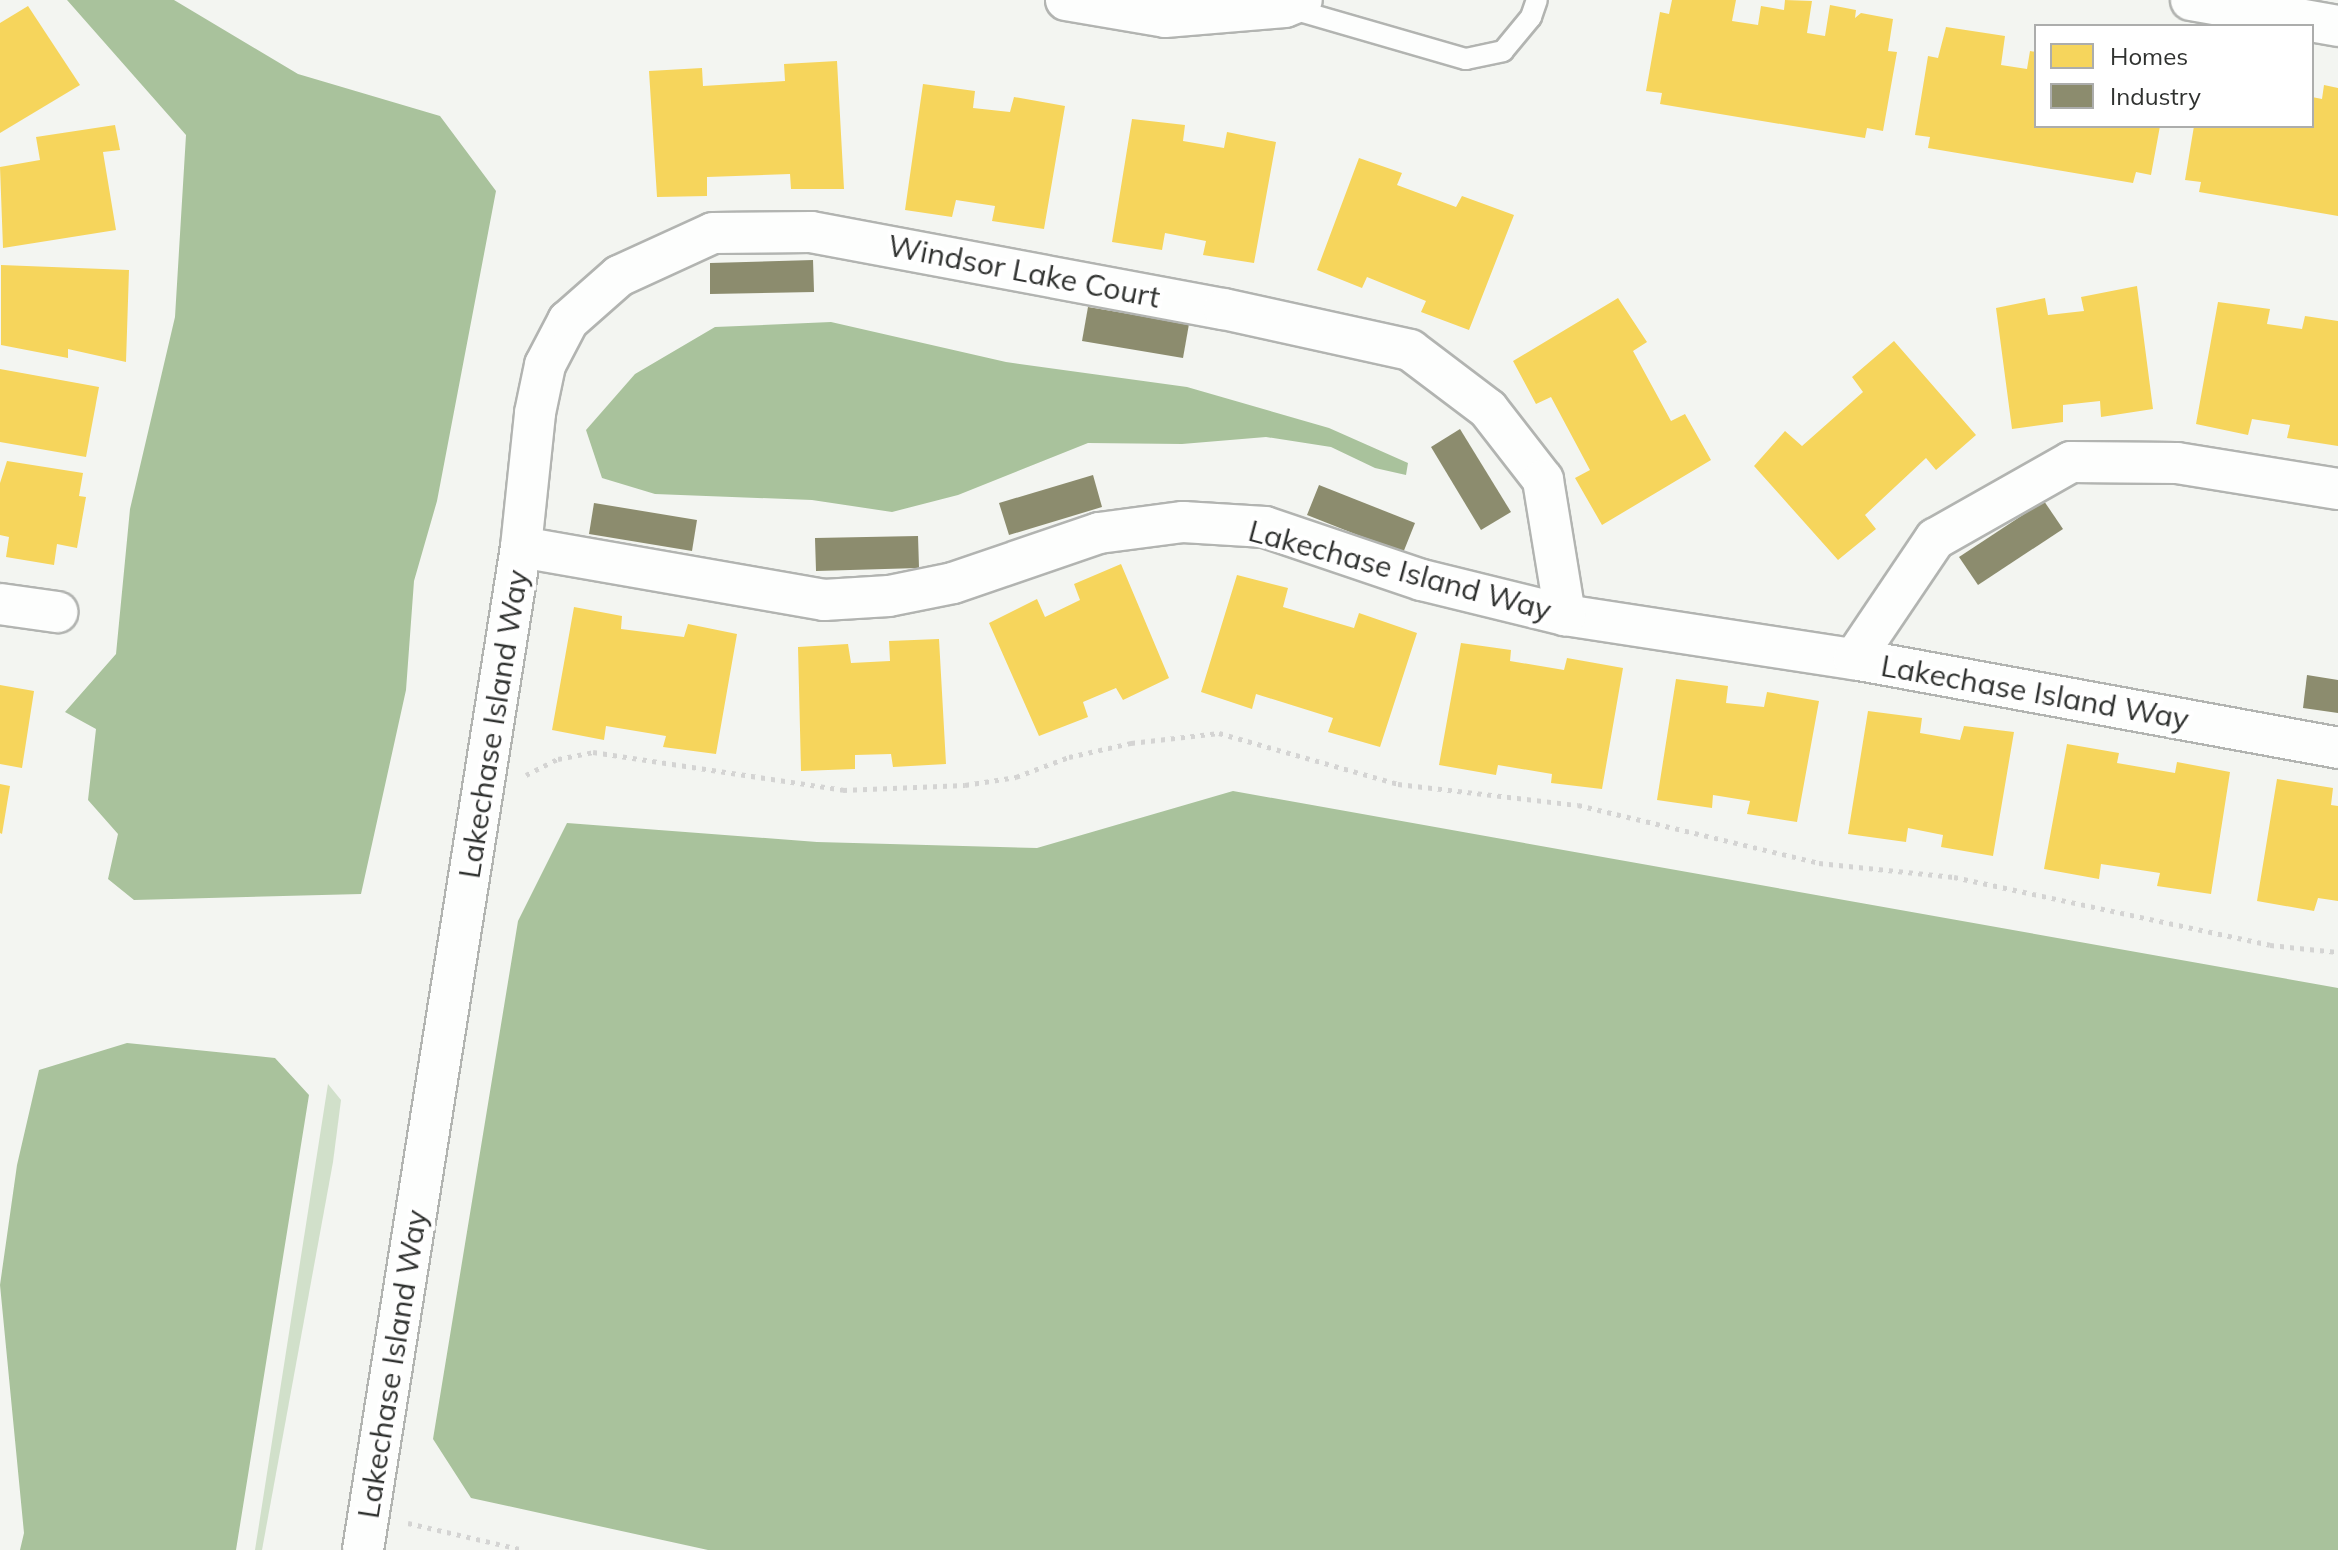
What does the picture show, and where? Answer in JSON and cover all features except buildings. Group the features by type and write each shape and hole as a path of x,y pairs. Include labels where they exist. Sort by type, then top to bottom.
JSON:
{"street":[{"path":"1066,0 1165,17 1294,3"},
{"path":"2191,0 2338,26"},
{"name":"Windsor Lake Court","path":"521,547 535,413 545,365 568,321 619,276 713,233 811,232 1209,306 1410,350 1488,409 1543,480 1565,615"},
{"path":"1854,659 1935,539 2071,462 2177,463 2338,489"},
{"name":"Lakechase Island Way","path":"365,1532 521,547 824,600 889,596 953,583 1099,533 1183,522 1265,527 1422,580 1565,615 1854,659 2338,748"},
{"path":"0,604 57,612"}],"lane":[{"path":"1294,3 1466,59 1503,51 1531,17 1537,0"}],"path":[{"path":"481,794 558,759 593,752 791,784 903,788 1016,777 1069,757 1131,743 1219,733 1398,784 1578,805 1819,863 1954,877 2270,945 2338,952"},
{"path":"365,1532 524,1550"}],"shaded area":[{"path":"67,0 174,0 298,74 440,116 496,191 437,501 414,581 406,690 361,894 134,900 108,879 118,834 88,800 96,729 65,712 116,654 130,509 175,317 186,135"},
{"path":"831,322 1006,362 1187,387 1329,428 1408,463 1406,475 1375,468 1331,447 1266,437 1182,444 1088,443 958,495 892,512 812,500 655,494 602,478 586,430 635,374 715,327"},
{"path":"1233,791 2338,988 2338,1550 708,1550 471,1498 433,1439 518,921 567,823 817,842 1037,848"},
{"path":"127,1043 275,1058 309,1095 236,1550 20,1550 24,1533 0,1285 17,1165 39,1070"},
{"path":"328,1084 341,1100 333,1162 262,1550 255,1550"}]}
